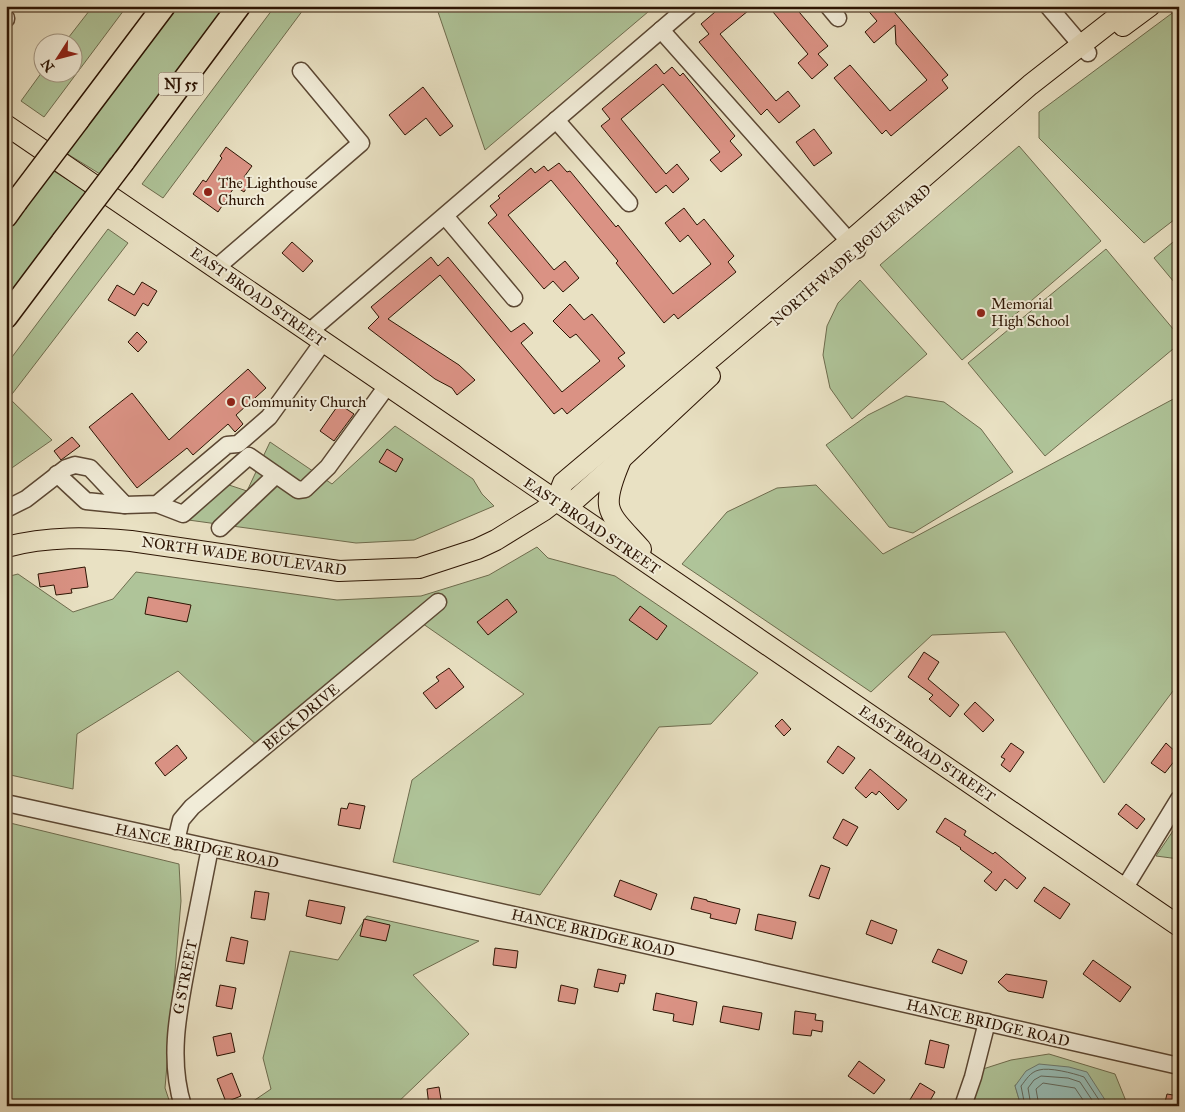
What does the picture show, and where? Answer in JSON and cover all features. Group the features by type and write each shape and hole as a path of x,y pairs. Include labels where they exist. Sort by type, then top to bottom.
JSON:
{"highway":[{"path":"11,209 164,6"},
{"name":"NJ 55","path":"6,317 240,6"}],"main road":[{"name":"NORTH WADE BOULEVARD","path":"1084,48 1131,6"},
{"name":"NORTH WADE BOULEVARD","path":"556,501 575,500 1030,85 1150,6"},
{"name":"EAST BROAD STREET","path":"6,126 1179,926"},
{"name":"NORTH WADE BOULEVARD","path":"6,547 52,539 100,538 339,571 420,568 477,549 543,511 556,501 563,484 853,246"},
{"path":"620,460 608,496 610,508 615,520 623,531 660,572"}],"street":[{"path":"57,474 86,501 125,506 157,504 183,514 243,450 269,417 316,337 445,216 689,6"},
{"path":"1048,6 1084,48"},
{"path":"661,30 853,246"},
{"path":"216,268 361,143 301,71"},
{"path":"556,120 629,204"},
{"path":"445,216 514,298"},
{"path":"157,504 227,445 243,450 298,490 305,490 328,467 387,386"},
{"path":"6,509 26,498 66,468 75,465 90,468 125,506"},
{"path":"220,528 276,475"},
{"name":"BECK DRIVE","path":"176,841 181,820 192,807 438,602"},
{"path":"1124,889 1179,800"},
{"name":"HANCE BRIDGE ROAD","path":"6,804 437,898 1179,1066"},
{"name":"G STREET","path":"183,1106 179,1088 175,1046 177,1022 180,995 210,848"},
{"path":"963,1106 973,1078 987,1022"}],"green space":[{"path":"93,6 127,6 82,66 82,32 73,32"},
{"path":"171,6 231,6 117,157 110,158 100,174 66,153"},
{"path":"275,6 306,6 163,198 142,184"},
{"path":"436,6 655,6 485,150"},
{"path":"1179,8 1179,216 1144,243 1039,138 1039,112"},
{"path":"35,82 70,82 44,117 21,101"},
{"path":"1019,146 1101,241 962,360 880,265"},
{"path":"52,170 87,192 6,301 6,232"},
{"path":"108,229 128,243 9,398 52,440 6,472 6,365"},
{"path":"1179,237 1179,288 1154,258"},
{"path":"1106,249 1179,336 1179,344 1045,456 968,363"},
{"path":"860,280 927,354 852,419 830,388 823,355 827,326 838,303"},
{"path":"906,396 944,402 981,429 1013,472 913,533 889,527 826,445 868,415"},
{"path":"1179,396 1179,683 1104,783 1005,632 932,635 871,692 682,564 727,512 777,488 816,485 883,554"},
{"path":"395,426 473,479 482,494 494,506 414,540 356,543 181,519 223,483 247,491 270,442 332,484"},
{"path":"537,547 548,558 615,576 758,673 711,724 659,727 540,895 393,862 412,780 524,694 416,619 262,750 178,671 77,734 73,789 6,774 6,577 18,574 73,612 113,599 136,572 337,600 421,596 489,575"},
{"path":"6,822 179,864 181,901 165,1088 171,1106 6,1106"},
{"path":"1179,822 1179,859 1156,856"},
{"path":"367,916 479,941 413,975 469,1034 394,1106 246,1106 271,1089 263,1058 290,951 338,960"},
{"path":"1049,1054 1115,1074 1128,1106 1109,1106 1106,1101 1015,1085 1021,1106 972,1106 983,1069 1011,1060"}],"water":[{"path":"1039,1064 1069,1067 1087,1072 1109,1106 1021,1106 1015,1086 1026,1071"}],"building":[{"path":"722,6 754,6 720,34 776,101 788,91 800,106 779,123 767,109 761,115 699,42 709,34 701,24"},
{"path":"768,6 794,6 828,46 818,54 828,65 812,79 798,63 808,54"},
{"path":"864,6 889,6 948,75 942,80 948,88 891,136 886,130 882,134 834,78 850,65 890,111 927,80 896,44 895,25 874,43 865,32 877,21"},
{"path":"656,64 664,74 672,67 680,76 683,73 735,136 730,141 742,155 721,172 710,160 720,152 663,84 621,119 666,174 677,164 689,179 673,193 666,185 656,193 601,126 610,119 602,109"},
{"path":"423,87 453,126 440,136 426,118 405,135 389,115"},
{"path":"814,129 832,153 814,166 796,142"},
{"path":"226,147 252,166 244,177 251,181 244,192 235,186 218,212 193,194 203,180 206,182 222,158 220,156"},
{"path":"559,163 567,172 570,171 616,227 618,225 673,294 711,264 688,235 680,242 665,223 684,208 697,225 704,219 734,256 728,262 736,272 678,319 674,314 664,323 616,263 618,261 551,180 508,215 554,270 565,261 579,278 563,292 553,281 544,289 488,223 497,215 490,206 500,198 498,196 531,168 535,173 544,166 548,171"},
{"path":"292,242 313,261 303,272 282,253"},
{"path":"431,257 438,266 448,257 511,332 524,323 533,333 521,343 562,392 600,361 576,334 570,338 553,321 570,304 584,320 592,314 625,353 618,358 625,366 567,414 562,408 554,414 440,275 388,319 459,365 475,380 457,395 452,388 435,379 368,328 379,317 371,307"},
{"path":"142,282 157,291 148,306 143,303 135,316 108,300 117,285 134,295"},
{"path":"137,332 147,342 138,352 128,342"},
{"path":"248,369 266,388 236,415 243,424 235,432 228,424 193,455 187,448 137,488 89,427 132,393 169,440"},
{"path":"339,404 354,414 334,441 320,431"},
{"path":"72,437 80,446 61,460 54,451"},
{"path":"387,449 403,459 396,472 379,462"},
{"path":"85,567 88,587 71,589 72,593 56,595 54,585 40,587 38,574"},
{"path":"148,597 191,605 187,622 145,614"},
{"path":"507,599 517,612 488,635 477,622"},
{"path":"640,606 667,626 657,640 629,620"},
{"path":"924,652 939,662 928,679 959,705 950,717 929,699 933,695 908,677"},
{"path":"449,668 464,687 436,709 423,693 439,681 436,677"},
{"path":"975,702 994,720 983,732 964,714"},
{"path":"782,719 791,729 784,736 775,726"},
{"path":"1011,743 1024,752 1010,772 1001,765 1005,759 1001,757"},
{"path":"1166,743 1179,755 1165,773 1151,763"},
{"path":"177,745 187,758 165,776 155,763"},
{"path":"838,746 855,758 843,774 827,762"},
{"path":"870,769 907,800 898,810 879,791 876,795 872,792 866,798 855,788"},
{"path":"349,803 365,806 360,829 338,825 341,808 347,809"},
{"path":"1126,804 1145,819 1137,829 1118,814"},
{"path":"945,818 966,831 964,835 993,854 995,852 1026,878 1017,889 1005,879 996,891 984,881 992,872 961,848 936,832"},
{"path":"843,819 858,827 847,846 833,838"},
{"path":"821,865 830,868 819,899 809,896"},
{"path":"620,880 657,894 651,910 614,896"},
{"path":"1044,887 1070,904 1060,919 1034,901"},
{"path":"255,891 269,893 265,920 251,918"},
{"path":"694,897 740,909 736,924 710,918 711,914 691,909"},
{"path":"309,900 345,907 341,924 306,916"},
{"path":"758,914 796,922 792,939 755,930"},
{"path":"364,919 390,925 386,941 360,936"},
{"path":"871,920 897,930 892,944 866,934"},
{"path":"231,937 248,941 244,964 226,961"},
{"path":"495,948 518,951 516,968 493,965"},
{"path":"938,949 967,961 962,974 932,962"},
{"path":"1093,960 1131,987 1120,1002 1083,974"},
{"path":"598,969 626,975 624,984 620,983 618,992 594,987"},
{"path":"1006,974 1047,981 1043,998 1008,991 998,982"},
{"path":"220,985 236,988 232,1009 216,1006"},
{"path":"561,985 578,989 575,1004 558,1001"},
{"path":"656,993 697,1002 693,1025 673,1021 674,1014 653,1010"},
{"path":"723,1006 762,1013 759,1030 720,1022"},
{"path":"795,1011 816,1014 815,1020 823,1021 822,1032 812,1030 811,1036 793,1034"},
{"path":"231,1033 235,1052 217,1056 213,1037"},
{"path":"930,1040 949,1045 944,1068 925,1064"},
{"path":"859,1061 885,1080 874,1094 848,1076"},
{"path":"232,1073 241,1096 226,1102 217,1079"},
{"path":"920,1083 935,1092 927,1106 914,1106 908,1103"},
{"path":"439,1087 442,1106 429,1106 427,1089"},
{"path":"1167,1094 1179,1096 1179,1106 1164,1106"}],"place":[{"name":"The Lighthouse Church","path":"208,192"},
{"name":"Memorial High School","path":"981,313"},
{"name":"Community Church","path":"231,402"}]}
